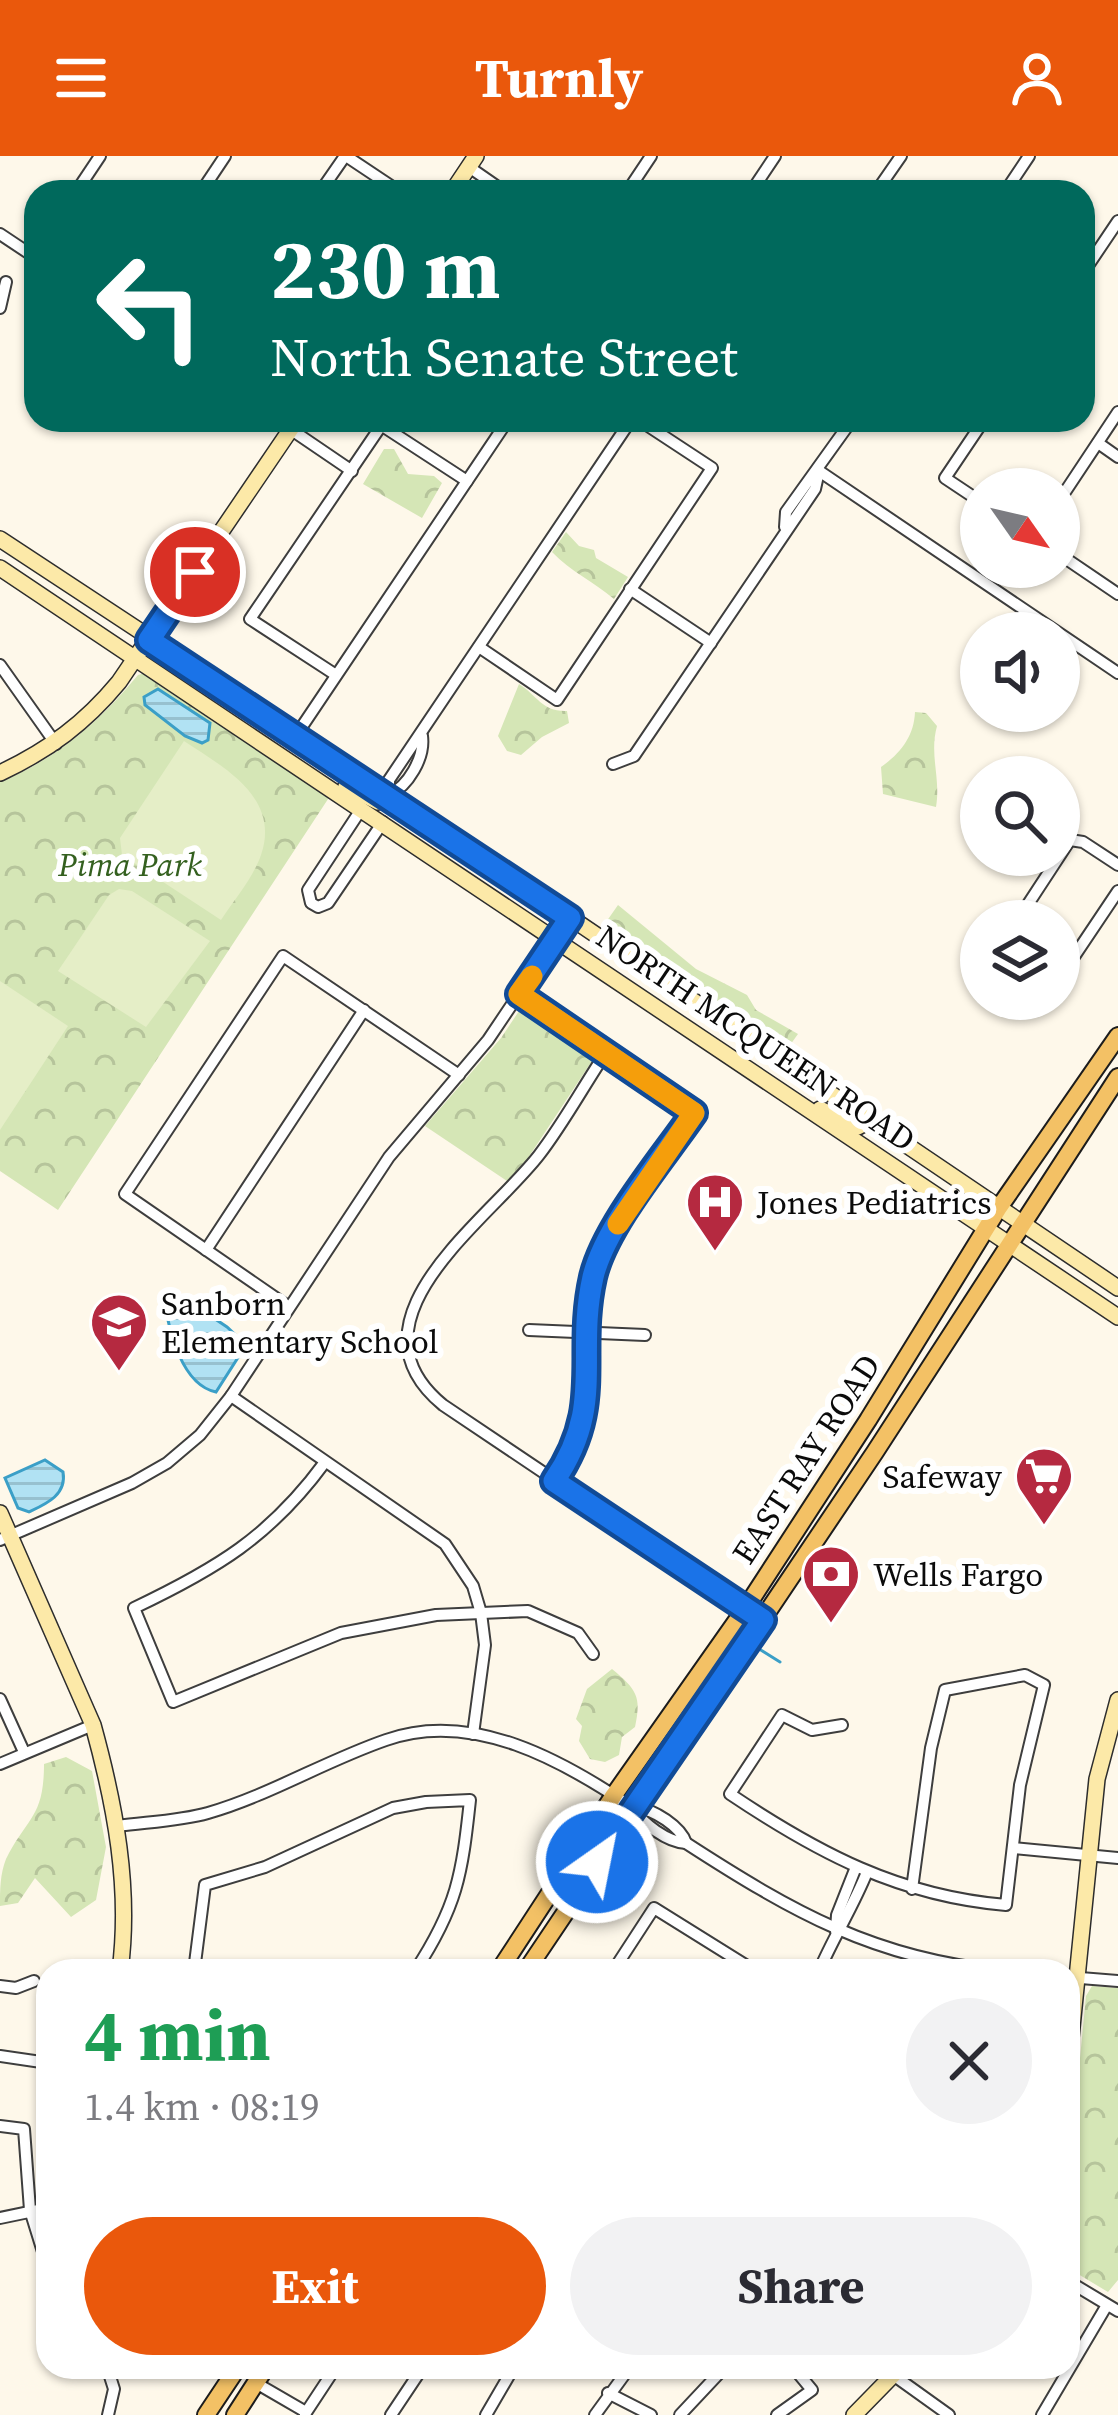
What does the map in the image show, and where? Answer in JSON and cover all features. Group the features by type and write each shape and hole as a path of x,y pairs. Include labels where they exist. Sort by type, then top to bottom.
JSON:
{"main road":[{"path":"0,773 56,744 95,711 149,640 282,432"},
{"name":"NORTH MCQUEEN ROAD","path":"0,539 1118,1288"},
{"name":"NORTH MCQUEEN ROAD","path":"0,568 1118,1317"},
{"path":"332,788 343,785 378,802 388,795"},
{"name":"EAST RAY ROAD","path":"507,1959 745,1609 984,1230 1118,1036"},
{"name":"EAST RAY ROAD","path":"534,1959 875,1452 1118,1077"},
{"path":"784,1094 858,1126 869,1120"},
{"path":"875,1452 874,1441 899,1393 909,1354"},
{"path":"0,1513 5,1538 93,1725 118,1826 120,1959"},
{"path":"1074,1959 1097,1779 1118,1700"},
{"path":"206,2415 228,2379"},
{"path":"235,2415 258,2379"},
{"path":"854,2415 884,2379"}],"street":[{"path":"345,156 382,180"},
{"path":"1095,255 1118,221"},
{"path":"0,308 6,282"},
{"path":"1080,470 1118,412"},
{"path":"300,432 352,471"},
{"path":"336,675 250,619 377,432"},
{"path":"397,432 467,481"},
{"path":"297,734 500,432"},
{"path":"388,795 398,790 423,755 422,736 627,432"},
{"path":"479,646 557,700 712,468 654,432"},
{"path":"613,764 634,756 815,489 819,471 842,432"},
{"path":"960,488 946,478 977,432"},
{"path":"1098,443 1118,457"},
{"path":"819,471 1118,673"},
{"path":"1080,568 1118,594"},
{"path":"630,589 711,644"},
{"path":"0,665 56,744"},
{"path":"362,808 308,890 311,903 328,904 383,822"},
{"path":"1031,900 1070,840 1083,842 1118,865"},
{"path":"1080,948 1118,891"},
{"path":"5,1538 132,1483 167,1463 200,1435 231,1396 389,1156 459,1075 570,918"},
{"path":"289,1307 125,1194 283,956 459,1075"},
{"path":"519,994 694,1113 599,1258 592,1281 582,1431 554,1481"},
{"path":"206,1250 364,1010"},
{"path":"605,1054 539,1154 448,1252 413,1305 408,1355 426,1391 763,1620"},
{"path":"529,1330 645,1334"},
{"path":"231,1396 445,1544 472,1586 482,1613 484,1645 473,1734"},
{"path":"325,1462 298,1498 240,1552 134,1608 173,1702 341,1633 405,1618 528,1611 578,1633 593,1654"},
{"path":"842,1725 812,1730 782,1714 730,1795 804,1843 861,1870 912,1889 966,1902 1006,1905 1020,1785 1044,1685 1025,1676 945,1690 931,1748 912,1889"},
{"path":"0,1699 24,1752"},
{"path":"0,1764 93,1725"},
{"path":"118,1826 202,1815 392,1738 433,1732 473,1734 529,1749 633,1808 645,1808 683,1832 686,1843 774,1899 836,1931 928,1959"},
{"path":"196,1959 205,1885 265,1867 393,1808 470,1801 463,1874 453,1907 422,1959"},
{"path":"1013,1848 1118,1858"},
{"path":"824,1959 837,1915 861,1870"},
{"path":"621,1959 654,1908 726,1959"},
{"path":"1080,1978 1118,1981"},
{"path":"0,1986 16,1988 34,1981"},
{"path":"0,2056 36,2061"},
{"path":"0,2126 24,2129 30,2210 36,2229"},
{"path":"0,2218 36,2209"},
{"path":"1080,2288 1113,2308 1080,2350"},
{"path":"108,2415 114,2389 111,2379"},
{"path":"265,2379 303,2414 328,2379"},
{"path":"391,2415 415,2379"},
{"path":"486,2415 507,2379"},
{"path":"595,2415 620,2379"},
{"path":"680,2415 714,2379"},
{"path":"777,2415 812,2390 803,2379"},
{"path":"905,2379 950,2415"},
{"path":"1042,2415 1061,2379"},
{"path":"608,2393 651,2415"}],"green space":[{"path":"384,449 394,449 408,474 434,476 442,483 422,518 363,484"},
{"path":"566,532 579,546 594,550 596,558 628,577 614,599 552,552"},
{"name":"Pima Park","path":"145,673 332,793 58,1210 0,1171 0,782 76,738"},
{"path":"519,684 546,706 567,711 569,723 521,755 507,751 498,736"},
{"path":"915,712 926,713 937,726 936,807 883,794 881,767 905,743"},
{"path":"184,741 245,786 263,816 261,855 221,920 122,855 120,838"},
{"path":"119,889 132,891 210,941 146,1027 58,971 109,895"},
{"path":"618,905 696,969 747,995 756,1010 798,1034 785,1052 604,925"},
{"path":"0,981 68,1026 0,1130"},
{"path":"521,1008 528,1008 591,1050 594,1058 526,1161 507,1181 425,1126"},
{"path":"612,1669 632,1688 638,1708 635,1727 622,1737 619,1755 605,1762 590,1759 579,1741 582,1726 576,1719 587,1689"},
{"path":"66,1757 92,1771 106,1847 96,1900 71,1917 35,1878 18,1903 0,1906 4,1865 38,1807 44,1764"},
{"path":"1092,1986 1118,1988 1118,2280 1108,2292 1080,2275 1080,2058 1086,1996"}],"water":[{"path":"158,689 210,723 208,740 202,743 185,736 145,705 144,697"},
{"path":"172,1290 246,1345 216,1392 194,1379 179,1355 164,1299"},
{"path":"45,1460 63,1472 62,1487 36,1509 18,1508 5,1478"}],"waterway":[{"path":"756,1647 780,1662"}],"slow traffic":[{"path":"532,976 519,994 694,1113 618,1224"}],"place":[{"name":"Jones Pediatrics","path":"715,1253"},
{"name":"Sanborn Elementary School","path":"119,1373"},
{"name":"Safeway","path":"1044,1527"},
{"name":"Wells Fargo","path":"831,1625"}],"route":[{"path":"195,572 149,640 570,918 519,994 694,1113 599,1258 592,1281 582,1431 554,1481 763,1620 597,1862"}]}
